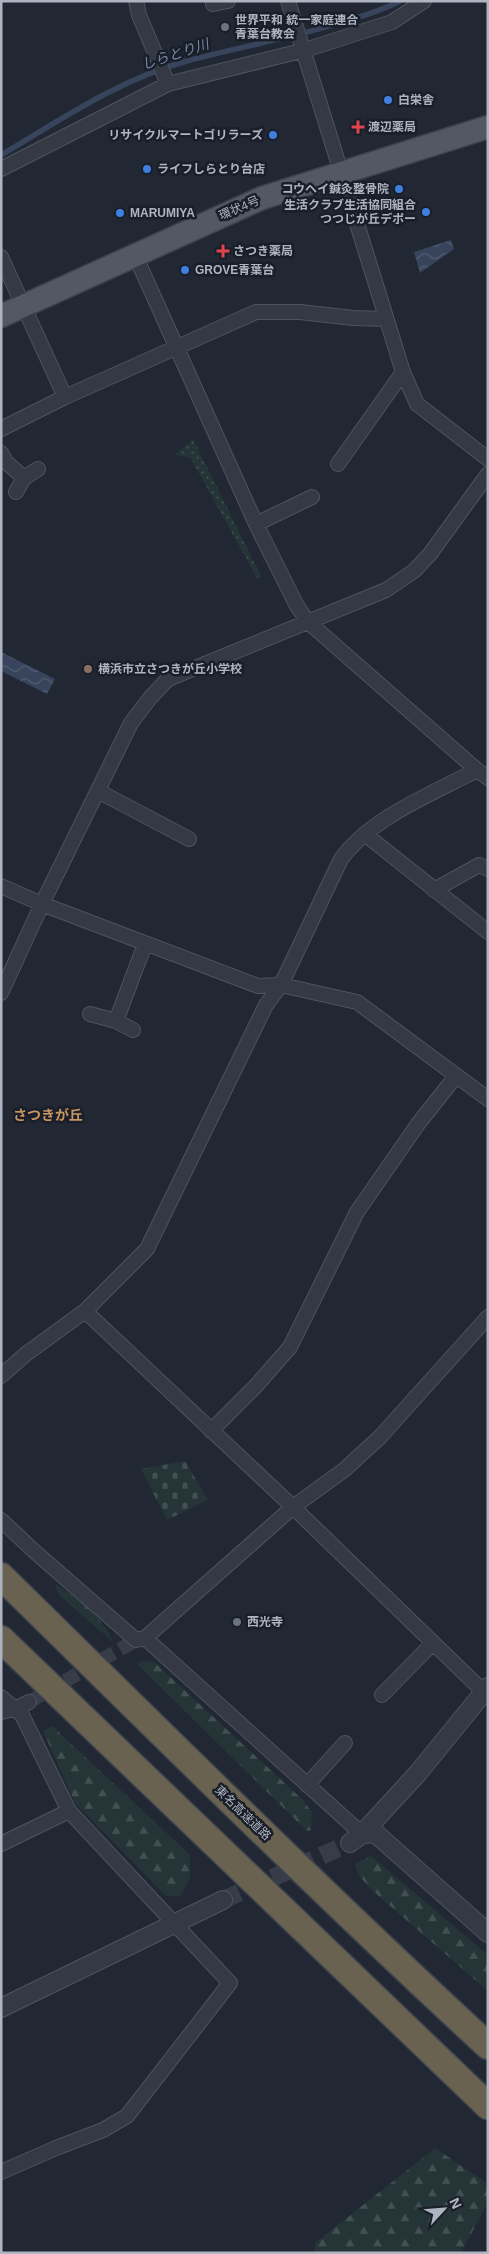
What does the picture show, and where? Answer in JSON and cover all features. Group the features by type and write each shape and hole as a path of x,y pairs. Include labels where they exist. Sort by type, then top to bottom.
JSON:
{"highway":[{"name":"東名高速道路","path":"1,1576 424,1987 488,2046"},
{"path":"1,1638 488,2106"},
{"path":"424,1987 488,2034"}],"main road":[{"name":"環状4号","path":"1,316 262,198 488,127"}],"street":[{"path":"136,1 139,15 168,84"},
{"path":"213,4 228,1"},
{"path":"288,1 403,372 417,404 488,459"},
{"path":"1,169 168,84 304,48 392,22 424,1"},
{"path":"1,1376 26,1354 85,1311 147,1249 266,1005 281,985 341,859 352,844 395,813 483,774 307,621 296,604 256,524 135,255"},
{"path":"1,257 65,397"},
{"path":"1,429 65,397 256,312 300,312 353,318 386,319"},
{"path":"338,464 403,372"},
{"path":"1,453 6,462 24,478"},
{"path":"16,492 24,478 38,469"},
{"path":"1,994 42,904 131,723 150,698 168,679 386,590 414,571 430,554 488,474"},
{"path":"256,524 312,497"},
{"path":"98,791 183,831"},
{"path":"366,835 488,932"},
{"path":"434,890 479,865 488,869"},
{"path":"1,886 42,904 258,986 281,985 357,1002 488,1099"},
{"path":"116,1021 145,944"},
{"path":"90,1014 116,1021 133,1030"},
{"path":"212,1431 255,1387 290,1347 357,1212 418,1124 456,1076"},
{"path":"85,1311 486,1692 418,1773 356,1839"},
{"path":"1,1520 136,1640 145,1638 293,1507 344,1470 380,1437 488,1317"},
{"path":"145,1638 307,1785 356,1839"},
{"path":"382,1695 433,1643"},
{"path":"1,1697 8,1711 22,1715 69,1811 230,1983 127,2116 103,2130 1,2172"},
{"path":"8,1711 29,1702"},
{"path":"307,1785 345,1743"},
{"path":"1,1844 69,1811"},
{"path":"356,1839 375,1833 488,1933"},
{"path":"1,2008 223,1900"}],"green space":[{"path":"193,439 261,576 257,578 190,457 174,455"},
{"path":"185,1461 208,1500 167,1520 141,1469"},
{"path":"55,1584 72,1595 96,1617 109,1633 113,1642 58,1594"},
{"path":"142,1661 154,1662 304,1801 312,1813 311,1830 307,1831 137,1664"},
{"path":"52,1726 190,1855 190,1879 180,1896 166,1896 75,1803 43,1731"},
{"path":"371,1856 488,1955 488,1991 373,1891 359,1876 355,1864"},
{"path":"435,2148 488,2184 488,2202 461,2253 315,2253 315,2243"}],"water":[{"path":"451,240 454,249 420,273 414,252"},
{"path":"1,652 55,679 47,694 1,671"}],"waterway":[{"name":"しらとり川","path":"1,155 114,89 138,78 187,61 324,28 372,13 400,1"}],"tunnel":[{"path":"29,1702 136,1640"},
{"path":"223,1900 350,1843"}],"place":[{"name":"世界平和 統一家庭連合 青葉台教会","path":"225,27"},
{"name":"白栄舎","path":"388,100"},
{"name":"渡辺薬局","path":"358,127"},
{"name":"リサイクルマートゴリラーズ","path":"273,135"},
{"name":"ライフしらとり台店","path":"147,169"},
{"name":"コウヘイ鍼灸整骨院","path":"399,189"},
{"name":"生活クラブ生活協同組合 つつじが丘デポー","path":"426,212"},
{"name":"MARUMIYA","path":"120,213"},
{"name":"さつき薬局","path":"223,251"},
{"name":"GROVE青葉台","path":"185,270"},
{"name":"横浜市立さつきが丘小学校","path":"88,669"},
{"name":"西光寺","path":"237,1622"}],"district":[{"name":"さつきが丘","path":"48,1115"}]}
